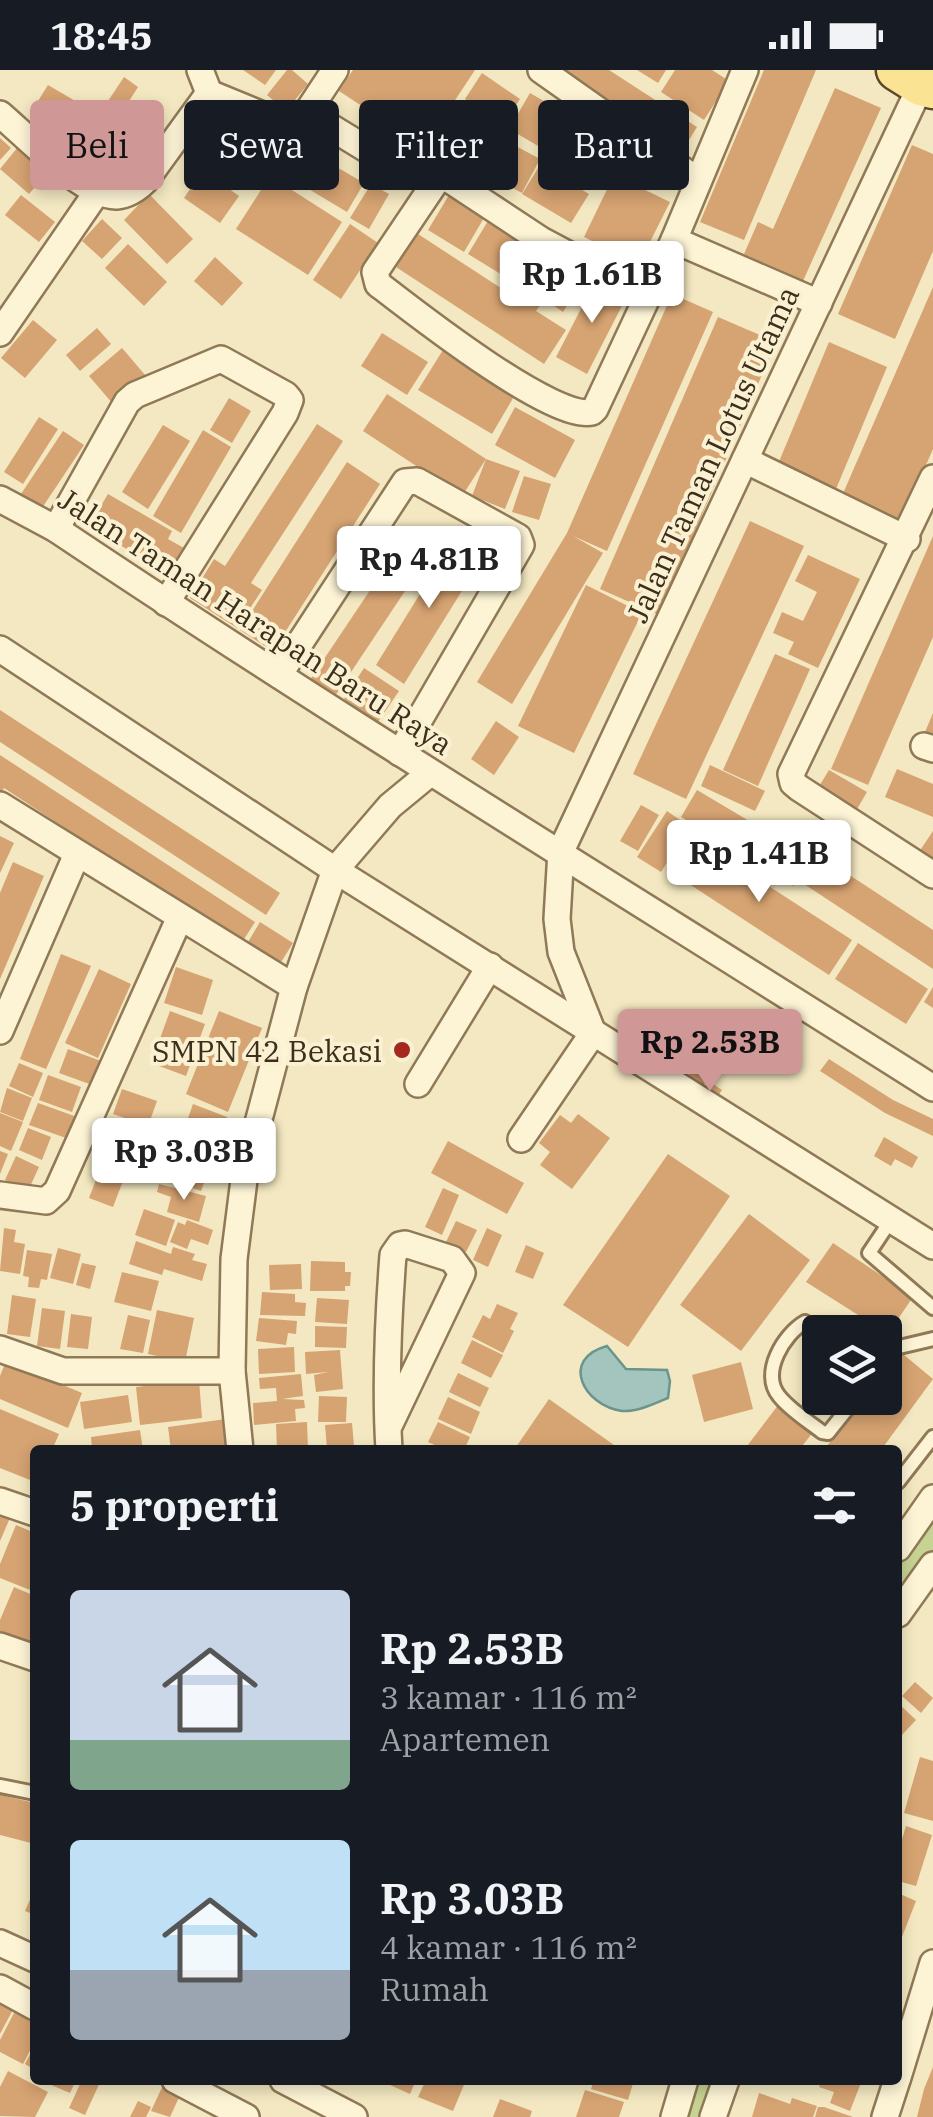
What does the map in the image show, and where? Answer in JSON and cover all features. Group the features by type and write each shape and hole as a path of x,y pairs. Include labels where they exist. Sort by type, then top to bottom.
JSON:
{"street":[{"path":"314,100 335,70"},
{"path":"540,70 697,180"},
{"path":"648,296 541,240 441,174 375,272 378,284 451,341 534,392 587,415 595,409 648,296 674,240 745,70"},
{"path":"0,114 96,192 118,196 136,190 146,181 205,81 239,100"},
{"name":"Jalan Taman Lotus Utama","path":"561,851 819,303 917,81"},
{"path":"0,333 96,192"},
{"path":"674,240 819,303"},
{"path":"56,529 127,402 135,396 222,360 286,395 290,400 286,414 166,602"},
{"path":"745,460 907,538"},
{"path":"933,478 791,774 793,783 933,875"},
{"path":"279,675 406,482 417,481 518,537 520,545 400,752"},
{"name":"Jalan Taman Harapan Baru Raya","path":"0,499 56,529 430,772 933,1088"},
{"path":"0,649 335,870 933,1246"},
{"path":"240,1445 232,1370 234,1259 245,1172 294,987 335,870 390,806 430,772"},
{"path":"0,806 294,987"},
{"path":"561,851 557,919 561,952 593,1033"},
{"path":"0,1031 77,854"},
{"path":"0,1195 46,1202 57,1191 180,917"},
{"path":"418,1084 490,966"},
{"path":"521,1139 593,1033"},
{"path":"400,1244 405,1244 452,1259 462,1273 388,1439 386,1359 393,1254 400,1244"},
{"path":"0,1349 63,1371 232,1370"},
{"path":"902,1542 933,1498"},
{"path":"0,1501 30,1511"},
{"path":"902,1597 933,1564"},
{"path":"0,1646 30,1656"},
{"path":"0,1944 30,1957"},
{"path":"902,2063 933,1962"},
{"path":"0,1988 30,2004"},
{"path":"185,2085 246,2117"},
{"path":"293,2085 354,2117"},
{"path":"674,2117 684,2085"},
{"path":"713,2117 724,2085"},
{"path":"885,2117 895,2085"}],"lane":[{"path":"891,1220 870,1253 933,1308"},
{"path":"802,1324 776,1358 773,1374 775,1390 802,1415"},
{"path":"902,1346 933,1339"},
{"path":"802,1415 828,1433 842,1415"},
{"path":"902,1477 933,1437"},
{"path":"0,1786 30,1792"}],"green space":[{"path":"933,1498 933,1565 902,1608 902,1542"},
{"path":"684,2085 724,2085 713,2117 674,2117"}],"water":[{"path":"607,1346 626,1369 667,1370 668,1398 628,1411 597,1401 582,1382 581,1371 592,1352"}],"building":[{"path":"243,70 276,70 265,85"},
{"path":"287,70 308,84 295,100 273,100 267,95"},
{"path":"353,70 475,70 455,100 359,100 359,104 339,91"},
{"path":"565,70 609,70 655,100 598,100 561,76"},
{"path":"637,70 666,70 658,83"},
{"path":"675,70 712,70 729,81 704,120 689,110 689,100 673,100 661,92"},
{"path":"764,70 816,70 744,240 700,222"},
{"path":"482,73 520,99 518,102 465,99"},
{"path":"124,77 138,87 130,100 109,100"},
{"path":"48,85 74,100 39,100"},
{"path":"835,88 881,108 803,281 744,254 758,222 773,229"},
{"path":"530,93 542,100 538,100 538,146 518,134 518,114"},
{"path":"689,122 697,127 689,140"},
{"path":"0,138 11,148 0,160"},
{"path":"912,145 933,154 933,251 895,339 838,314"},
{"path":"18,147 30,157 32,190 29,194 0,169"},
{"path":"518,147 538,158 522,193 516,190"},
{"path":"339,168 359,180 360,190 347,212 310,190 339,190"},
{"path":"538,168 538,190 582,190 589,194 571,223 522,194"},
{"path":"189,190 231,190 239,196 220,223 184,198"},
{"path":"261,190 292,190 342,222 308,275 236,229"},
{"path":"367,190 389,194 369,229 350,218"},
{"path":"452,190 488,211 464,252 428,230"},
{"path":"607,190 645,190 670,202 639,264 584,237"},
{"path":"149,194 193,239 167,264 124,220"},
{"path":"21,195 55,222 39,242 5,215"},
{"path":"491,216 543,247 520,286 468,254"},
{"path":"102,219 122,238 102,259 82,241"},
{"path":"350,224 378,243 341,299 313,280"},
{"path":"418,234 519,300 547,258 564,270 536,311 566,330 544,364 396,267"},
{"path":"128,244 167,282 144,306 105,268"},
{"path":"215,257 243,283 222,306 194,281"},
{"path":"571,262 588,272 563,312 547,301"},
{"path":"597,278 628,294 587,374 556,357"},
{"path":"933,287 933,449 900,524 841,498"},
{"path":"672,294 713,312 607,551 573,536 603,553 512,704 477,682 567,533"},
{"path":"718,317 776,342 659,615 600,589"},
{"path":"33,320 57,340 25,378 1,358"},
{"path":"97,328 111,344 80,371 66,355"},
{"path":"382,333 428,362 407,395 361,366"},
{"path":"829,342 887,367 836,489 778,464"},
{"path":"122,348 146,376 113,404 89,376"},
{"path":"443,350 516,393 492,434 418,390"},
{"path":"387,394 486,459 462,496 363,431"},
{"path":"229,398 251,411 232,443 210,430"},
{"path":"515,407 575,440 555,478 495,445"},
{"path":"39,417 58,429 23,484 4,472"},
{"path":"317,424 343,441 251,583 262,590 237,628 190,598 214,559 225,566"},
{"path":"163,425 190,441 148,509 122,492"},
{"path":"203,430 231,447 181,533 153,516"},
{"path":"63,431 84,445 38,514 17,500"},
{"path":"486,459 520,471 505,509 472,496"},
{"path":"347,462 380,484 273,651 240,630"},
{"path":"524,476 551,484 539,520 512,512"},
{"path":"108,494 172,531 168,539 184,548 169,575 89,526"},
{"path":"750,521 804,546 686,799 633,774"},
{"path":"411,529 435,546 333,699 308,683"},
{"path":"933,536 933,637 868,785 831,769"},
{"path":"454,539 483,557 404,684 376,665"},
{"path":"808,555 860,579 818,668 788,654 794,642 773,633 782,612 803,621 817,592 795,581"},
{"path":"586,585 642,613 574,753 518,726"},
{"path":"775,654 810,669 758,786 723,770"},
{"path":"364,668 399,691 378,722 344,699"},
{"path":"0,710 280,893 266,915 0,742"},
{"path":"933,713 933,741 923,737"},
{"path":"496,721 519,737 494,775 471,759"},
{"path":"0,755 255,922 241,944 4,788 0,795"},
{"path":"710,765 765,791 755,811 701,786"},
{"path":"897,769 933,784 933,817 885,797"},
{"path":"829,770 867,792 853,816 815,793"},
{"path":"697,790 766,831 750,858 681,817"},
{"path":"641,805 659,815 638,851 620,841"},
{"path":"667,811 690,827 661,872 637,857"},
{"path":"772,824 815,848 793,886 751,862"},
{"path":"933,831 933,871 915,858"},
{"path":"688,834 852,940 829,975 666,869"},
{"path":"0,836 14,843 0,873"},
{"path":"819,855 933,930 933,969 801,882"},
{"path":"13,862 44,876 0,979 0,893"},
{"path":"260,922 293,943 278,967 245,947"},
{"path":"858,943 928,989 906,1024 835,979"},
{"path":"61,954 91,966 46,1069 20,1059"},
{"path":"176,967 213,980 202,1015 164,1003"},
{"path":"99,969 131,984 98,1058 65,1043"},
{"path":"933,987 933,1008 924,1002"},
{"path":"170,1011 205,1024 186,1076 151,1063"},
{"path":"219,1011 262,1028 228,1112 186,1094"},
{"path":"68,1049 104,1062 95,1086 59,1073"},
{"path":"829,1059 893,1100 933,1119 933,1136 885,1113 820,1071"},
{"path":"19,1063 43,1073 33,1097 9,1086"},
{"path":"692,1070 707,1080 698,1094 683,1084"},
{"path":"48,1075 81,1087 72,1112 39,1100"},
{"path":"710,1082 722,1090 711,1106 699,1098"},
{"path":"7,1088 32,1098 23,1121 0,1112"},
{"path":"122,1089 157,1101 148,1126 113,1114"},
{"path":"38,1103 77,1117 69,1139 29,1125"},
{"path":"193,1104 227,1117 220,1139 185,1127"},
{"path":"0,1113 23,1122 11,1151 0,1146"},
{"path":"578,1114 610,1138 572,1189 540,1165 550,1152 539,1143 560,1115 571,1123"},
{"path":"124,1122 161,1135 153,1156 117,1142"},
{"path":"28,1128 51,1137 42,1160 19,1150"},
{"path":"184,1130 218,1142 209,1166 175,1154"},
{"path":"884,1137 918,1157 912,1168 895,1159 891,1166 874,1156"},
{"path":"448,1141 524,1183 507,1214 431,1173"},
{"path":"111,1147 149,1161 141,1183 103,1170"},
{"path":"0,1151 8,1154 0,1174"},
{"path":"668,1154 730,1196 628,1347 563,1305"},
{"path":"16,1156 39,1167 28,1191 5,1180"},
{"path":"171,1159 208,1172 201,1191 164,1178"},
{"path":"99,1172 123,1181 113,1207 89,1198"},
{"path":"159,1184 206,1196 199,1222 167,1212 171,1197 157,1192"},
{"path":"443,1188 459,1195 442,1235 425,1227"},
{"path":"144,1209 175,1220 166,1246 135,1235"},
{"path":"749,1214 810,1260 741,1351 680,1305"},
{"path":"187,1220 213,1230 208,1245 191,1239 187,1249 170,1242 178,1222 185,1225"},
{"path":"456,1221 477,1230 466,1252 446,1242"},
{"path":"4,1228 16,1230 14,1242 25,1244 20,1274 0,1271"},
{"path":"487,1228 502,1235 488,1267 473,1260"},
{"path":"136,1241 171,1254 173,1247 195,1254 192,1260 207,1264 202,1281 164,1269 162,1275 129,1264"},
{"path":"833,1243 913,1297 901,1315 858,1315 806,1282"},
{"path":"526,1245 544,1253 533,1279 515,1272"},
{"path":"58,1248 81,1254 73,1284 50,1278"},
{"path":"27,1250 52,1254 47,1280 41,1279 39,1288 28,1287 29,1277 23,1276"},
{"path":"311,1261 345,1262 345,1272 351,1272 350,1286 345,1286 345,1291 310,1291"},
{"path":"82,1263 96,1266 90,1289 76,1285"},
{"path":"301,1264 302,1289 270,1290 269,1265"},
{"path":"122,1272 159,1281 151,1311 114,1302"},
{"path":"262,1292 295,1294 295,1302 306,1303 305,1316 260,1315"},
{"path":"12,1295 36,1299 30,1337 7,1334"},
{"path":"317,1298 349,1300 347,1324 315,1322"},
{"path":"497,1304 518,1313 503,1353 472,1337 483,1315 490,1319"},
{"path":"42,1308 65,1311 60,1349 37,1346"},
{"path":"157,1310 194,1318 185,1362 148,1354"},
{"path":"71,1314 92,1317 88,1349 67,1347"},
{"path":"128,1315 150,1320 143,1353 120,1349"},
{"path":"259,1318 297,1321 296,1334 288,1333 286,1345 256,1341"},
{"path":"315,1326 347,1327 346,1348 315,1347"},
{"path":"472,1340 503,1355 491,1378 461,1363"},
{"path":"294,1347 295,1372 259,1374 258,1349"},
{"path":"340,1350 343,1389 316,1392 314,1375 328,1372 306,1374 305,1352"},
{"path":"902,1353 933,1379 885,1445 828,1445 850,1415 902,1415"},
{"path":"6,1361 82,1393 68,1428 0,1399 0,1376"},
{"path":"741,1362 753,1409 704,1422 692,1375"},
{"path":"458,1373 489,1388 480,1407 449,1392"},
{"path":"301,1374 303,1396 282,1399 304,1400 305,1408 295,1409 296,1421 254,1425 253,1403 277,1401 276,1388 260,1389 259,1378"},
{"path":"199,1380 202,1418 140,1425 136,1387"},
{"path":"128,1395 132,1422 84,1429 80,1402"},
{"path":"319,1396 347,1397 346,1422 318,1422"},
{"path":"448,1397 480,1412 471,1434 438,1419"},
{"path":"549,1399 614,1445 517,1445"},
{"path":"779,1404 814,1431 803,1445 748,1445"},
{"path":"0,1409 59,1434 54,1445 30,1445 30,1480 0,1468"},
{"path":"226,1419 230,1445 170,1445 168,1427"},
{"path":"307,1422 308,1445 277,1445 276,1424"},
{"path":"438,1422 470,1437 466,1445 428,1442"},
{"path":"352,1423 354,1445 327,1445 325,1425"},
{"path":"140,1430 142,1445 92,1445 91,1437"},
{"path":"0,1514 10,1518 0,1541"},
{"path":"16,1525 30,1531 30,1590 0,1578 0,1564"},
{"path":"14,1587 30,1594 30,1644 0,1631 0,1620"},
{"path":"915,1682 933,1698 921,1713 902,1696"},
{"path":"902,1707 916,1720 902,1735"},
{"path":"920,1757 933,1761 933,1821 904,1813"},
{"path":"0,1795 30,1802 30,1843 0,1835"},
{"path":"906,1826 932,1835 916,1886 902,1882 902,1839"},
{"path":"902,1895 916,1901 902,1937"},
{"path":"0,1996 16,2004 0,2034"},
{"path":"17,2007 30,2014 30,2051 23,2064 0,2052 0,2040"},
{"path":"933,2067 933,2117 917,2117 924,2089"},
{"path":"8,2071 48,2092 35,2117 0,2116 0,2087"},
{"path":"51,2085 74,2085 70,2093"},
{"path":"80,2085 99,2085 85,2115 69,2108"},
{"path":"163,2085 182,2091 170,2117 151,2111"},
{"path":"390,2085 414,2085 410,2094"},
{"path":"424,2085 464,2085 453,2111 418,2097"},
{"path":"592,2085 632,2085 628,2100 591,2089"},
{"path":"860,2085 850,2111 830,2103 834,2092 819,2087"},
{"path":"585,2090 624,2102 619,2117 576,2117"},
{"path":"759,2093 790,2104 792,2098 817,2106 813,2117 752,2117"},
{"path":"500,2099 532,2111 530,2117 493,2117"},
{"path":"138,2101 151,2107 146,2117 130,2117"},
{"path":"818,2107 824,2107 853,2117 815,2117"}],"place":[{"name":"SMPN 42 Bekasi","path":"402,1050"}]}
